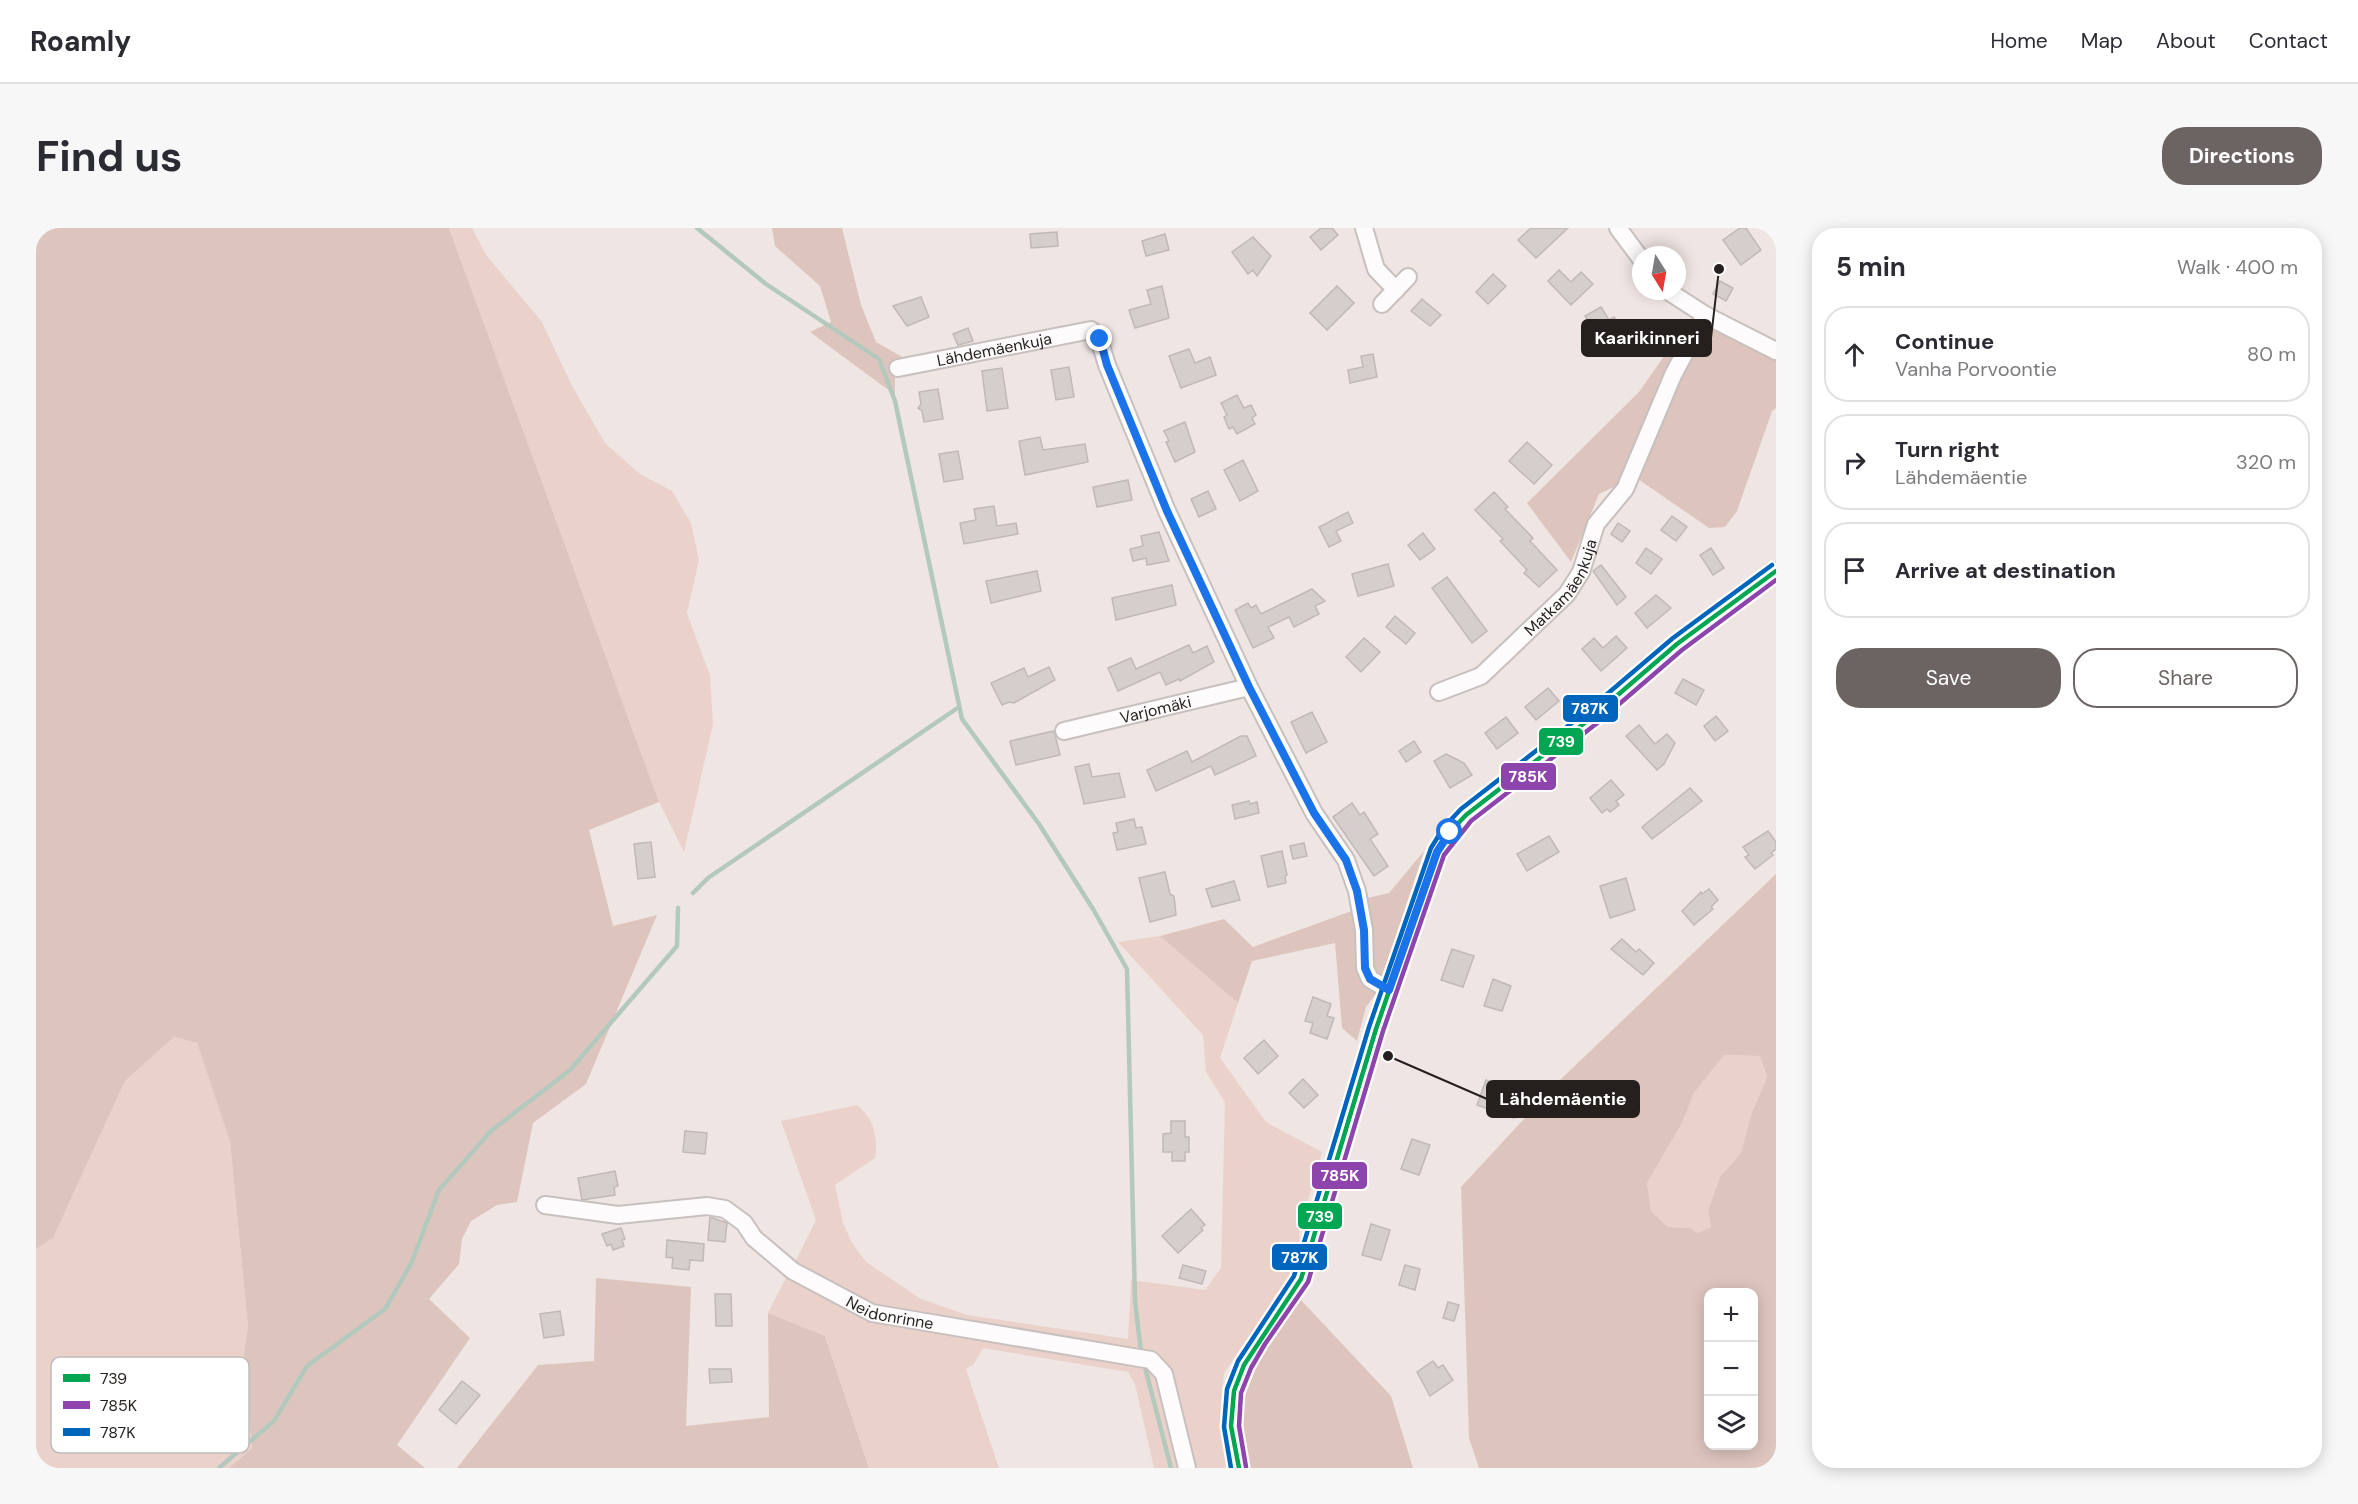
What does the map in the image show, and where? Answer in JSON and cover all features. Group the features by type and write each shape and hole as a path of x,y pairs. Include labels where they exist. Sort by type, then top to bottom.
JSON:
{"street":[{"path":"1365,228 1376,269 1396,290"},
{"path":"1618,228 1632,247"},
{"path":"1382,304 1408,277"},
{"path":"1682,300 1705,315 1776,351"},
{"name":"Matkamäenkuja","path":"1439,692 1481,676 1567,594 1581,572 1596,524 1625,489 1673,375 1705,315"},
{"name":"Lähdemäenkuja","path":"898,368 1091,330 1100,339 1107,365 1167,511 1249,687"},
{"path":"1239,1468 1231,1426 1234,1391 1244,1365 1258,1340 1301,1279 1389,990 1437,852 1450,832 1466,815 1591,718 1677,644 1776,571"},
{"path":"1249,687 1314,813 1346,860 1357,891 1364,930 1365,968 1370,979 1389,990"},
{"name":"Varjomäki","path":"1064,731 1249,687"},
{"name":"Neidonrinne","path":"545,1205 618,1215 707,1206 725,1209 744,1223 754,1238 793,1271 872,1313 1151,1360 1164,1374 1187,1468"}],"shaded area":[{"path":"36,228 449,228 659,802 589,830 613,926 657,915 586,1084 533,1123 517,1202 497,1205 471,1221 462,1239 459,1264 429,1299 470,1338 397,1445 425,1468 229,1468 249,1453 252,1448 249,1419 249,1357 243,1357 248,1327 230,1142 197,1043 174,1037 125,1081 53,1238 36,1249"},
{"path":"449,228 472,228 486,255 542,322 571,384 605,443 640,474 672,491 691,523 699,560 687,613 710,676 713,724 684,852 659,802"},
{"path":"772,228 842,228 861,305 876,342 911,362 895,373 895,395 810,332 831,322 820,286 775,246"},
{"path":"1690,319 1776,359 1776,408 1772,411 1737,511 1725,527 1709,528 1635,477 1599,494 1571,562 1527,503 1639,392"},
{"path":"1424,851 1381,982 1374,977 1363,899 1389,893"},
{"path":"1776,874 1776,1468 1479,1468 1469,1438 1461,1187 1561,1079","holes":["1724,1055 1760,1056 1767,1077 1751,1115 1741,1153 1720,1177 1708,1211 1711,1227 1697,1233 1691,1228 1668,1227 1651,1211 1647,1183 1682,1123 1694,1093"]},
{"path":"1357,909 1378,991 1366,1007 1357,1041 1342,1028 1335,943 1252,961 1238,1003 1160,936 1224,919 1253,947"},
{"path":"1160,936 1238,1003 1220,1058 1266,1122 1322,1152 1304,1215 1300,1220 1299,1249 1286,1284 1224,1373 1220,1418 1231,1468 1154,1468 1135,1384 1128,1372 983,1348 974,1364 966,1369 999,1468 869,1468 825,1336 768,1313 788,1274 842,1307 879,1322 1128,1362 884,1312 794,1264 816,1220 781,1121 857,1105 863,1110 874,1128 875,1158 835,1185 843,1223 852,1243 866,1262 921,1299 967,1315 1128,1339 1131,1280 1205,1290 1221,1268 1225,1102 1206,1072 1203,1035 1118,942"},
{"path":"174,1037 197,1043 230,1142 248,1327 243,1357 51,1357 51,1453 246,1453 229,1468 36,1468 36,1249 53,1238 125,1081"},
{"path":"1724,1055 1760,1056 1767,1077 1751,1115 1741,1153 1720,1177 1708,1211 1711,1227 1697,1233 1691,1228 1668,1227 1651,1211 1647,1183 1682,1123 1694,1093"},
{"path":"596,1278 691,1287 686,1426 769,1417 768,1313 825,1336 869,1468 457,1468 538,1365 594,1361"},
{"path":"1301,1300 1391,1396 1413,1468 1249,1468 1238,1427 1241,1391 1247,1374 1266,1342"},
{"path":"249,1419 252,1448 249,1451"}],"building":[{"path":"1321,228 1332,228 1338,235 1321,250 1310,237"},
{"path":"1531,228 1568,228 1536,258 1518,240"},
{"path":"1740,228 1746,228 1761,250 1741,265 1723,240"},
{"path":"1057,232 1058,246 1031,248 1030,234"},
{"path":"1165,234 1169,250 1146,256 1142,241"},
{"path":"1253,237 1271,256 1257,276 1253,270 1248,274 1232,252"},
{"path":"1559,270 1571,282 1581,272 1593,284 1571,305 1548,281"},
{"path":"1493,274 1506,286 1488,304 1476,292"},
{"path":"1720,281 1733,288 1726,301 1713,294"},
{"path":"1162,286 1169,318 1135,328 1129,310 1151,304 1147,290"},
{"path":"1337,286 1354,303 1327,330 1310,313"},
{"path":"921,297 929,317 907,326 893,306"},
{"path":"1422,299 1441,315 1430,326 1411,311"},
{"path":"1601,307 1609,320 1614,317 1621,328 1617,330 1626,343 1611,353 1585,316"},
{"path":"968,328 973,341 958,345 953,334"},
{"path":"1189,349 1195,363 1210,357 1216,375 1181,388 1169,356"},
{"path":"1373,354 1377,377 1350,383 1348,370 1363,367 1361,356"},
{"path":"1069,367 1074,397 1056,400 1051,370"},
{"path":"1002,368 1008,408 987,411 982,371"},
{"path":"938,389 943,419 924,422 922,411 918,408 921,404 919,392"},
{"path":"1237,395 1244,408 1251,405 1256,415 1252,418 1255,424 1237,434 1233,427 1229,429 1224,417 1227,415 1221,403"},
{"path":"1185,422 1195,452 1175,462 1164,431"},
{"path":"1040,437 1043,450 1085,444 1088,462 1025,475 1019,441"},
{"path":"1527,442 1552,465 1534,484 1509,461"},
{"path":"958,451 963,479 944,482 939,454"},
{"path":"1243,460 1258,491 1240,501 1224,470"},
{"path":"1128,480 1132,500 1097,507 1093,487"},
{"path":"1208,491 1216,509 1199,517 1191,499"},
{"path":"1494,492 1508,507 1505,509 1533,538 1530,541 1557,570 1539,587 1524,573 1527,570 1500,541 1503,539 1475,510"},
{"path":"994,506 997,526 1016,523 1018,534 964,544 960,523 976,520 974,509"},
{"path":"1348,512 1353,523 1336,531 1341,541 1329,547 1319,527"},
{"path":"1672,516 1687,527 1676,541 1661,530"},
{"path":"1618,523 1630,531 1622,542 1611,534"},
{"path":"1159,532 1169,561 1147,565 1146,558 1133,561 1130,549 1143,546 1141,536"},
{"path":"1423,533 1435,549 1420,560 1408,545"},
{"path":"1646,548 1662,559 1651,574 1636,563"},
{"path":"1711,548 1724,568 1713,575 1700,555"},
{"path":"1388,564 1394,586 1358,596 1352,574"},
{"path":"1601,565 1626,597 1617,605 1593,571"},
{"path":"1037,571 1041,591 991,603 986,581"},
{"path":"1447,577 1487,631 1472,643 1432,588"},
{"path":"1172,585 1176,605 1116,620 1112,598"},
{"path":"1312,589 1325,601 1315,606 1319,614 1294,627 1289,617 1268,627 1274,638 1253,648 1235,610 1248,603 1251,608 1256,605 1261,614"},
{"path":"1656,595 1671,608 1647,628 1635,613"},
{"path":"1395,616 1415,633 1406,644 1386,627"},
{"path":"1616,636 1627,648 1601,671 1582,649 1594,638 1603,648"},
{"path":"1364,638 1380,652 1361,672 1346,657"},
{"path":"1189,645 1193,653 1207,646 1214,662 1180,681 1179,679 1166,685 1160,672 1118,691 1108,668 1131,658 1136,669"},
{"path":"1049,667 1055,680 1014,703 1009,702 1002,705 991,683 1024,668 1028,677"},
{"path":"1683,679 1704,690 1696,705 1675,693"},
{"path":"1548,688 1559,701 1536,720 1525,707"},
{"path":"1312,712 1327,742 1306,753 1291,722"},
{"path":"1716,716 1728,731 1715,741 1704,726"},
{"path":"1506,717 1518,733 1497,749 1485,733"},
{"path":"1639,725 1655,744 1667,734 1675,743 1664,764 1657,770 1626,736"},
{"path":"1054,731 1060,755 1016,765 1010,741"},
{"path":"1241,736 1247,736 1256,756 1215,775 1211,766 1156,791 1147,770 1187,751 1192,762"},
{"path":"1414,741 1421,752 1406,762 1399,751"},
{"path":"1446,754 1464,763 1472,775 1450,788 1434,761"},
{"path":"1089,764 1092,777 1119,773 1125,797 1084,804 1075,767"},
{"path":"1611,780 1624,795 1616,801 1619,805 1610,812 1607,809 1602,813 1590,798"},
{"path":"1690,788 1702,801 1652,839 1642,827"},
{"path":"1249,801 1250,804 1257,802 1259,813 1235,819 1232,805"},
{"path":"1352,803 1360,815 1364,812 1378,834 1370,839 1388,866 1374,876 1333,817"},
{"path":"1134,819 1136,828 1142,827 1146,844 1117,850 1113,833 1118,832 1116,823"},
{"path":"1768,831 1776,842 1776,849 1771,853 1773,855 1755,869 1745,857 1749,855 1743,847"},
{"path":"1549,836 1559,852 1527,871 1517,854"},
{"path":"651,842 655,877 638,879 634,844"},
{"path":"1304,843 1307,856 1293,859 1290,846"},
{"path":"1282,851 1287,875 1285,876 1286,883 1268,887 1261,856"},
{"path":"1165,872 1170,894 1174,896 1176,915 1150,922 1139,878"},
{"path":"1626,878 1635,910 1610,918 1600,886"},
{"path":"1234,881 1240,900 1212,907 1206,889"},
{"path":"1709,889 1718,900 1711,907 1713,909 1694,925 1682,911 1701,892 1702,894"},
{"path":"1622,939 1636,952 1639,949 1654,963 1643,975 1611,949"},
{"path":"1452,949 1474,956 1463,987 1441,980"},
{"path":"1493,979 1511,986 1502,1011 1484,1006"},
{"path":"1313,997 1331,1004 1327,1016 1334,1018 1327,1039 1310,1033 1313,1023 1305,1021"},
{"path":"1264,1040 1278,1056 1258,1074 1244,1058"},
{"path":"1303,1079 1318,1095 1304,1108 1289,1093"},
{"path":"1486,1080 1523,1094 1514,1118 1477,1105"},
{"path":"1171,1121 1185,1121 1185,1137 1189,1137 1189,1152 1185,1152 1185,1161 1172,1161 1172,1152 1163,1152 1163,1134 1171,1133"},
{"path":"685,1131 707,1133 705,1154 683,1152"},
{"path":"1412,1139 1430,1145 1419,1175 1401,1169"},
{"path":"615,1171 618,1186 614,1187 615,1195 582,1200 578,1178"},
{"path":"1191,1209 1205,1225 1201,1228 1203,1230 1178,1253 1162,1236"},
{"path":"710,1217 727,1223 725,1242 708,1240"},
{"path":"1371,1224 1390,1230 1381,1260 1362,1255"},
{"path":"621,1228 625,1239 622,1240 624,1246 613,1250 611,1244 607,1246 602,1234"},
{"path":"667,1240 704,1244 703,1261 690,1260 689,1270 672,1268 673,1258 666,1257"},
{"path":"1183,1265 1206,1271 1202,1284 1179,1278"},
{"path":"1405,1265 1420,1269 1415,1290 1399,1285"},
{"path":"715,1294 731,1294 732,1326 716,1326"},
{"path":"1448,1302 1459,1305 1454,1321 1443,1318"},
{"path":"560,1311 564,1335 544,1338 540,1314"},
{"path":"1433,1361 1438,1368 1443,1365 1453,1380 1430,1396 1417,1372"},
{"path":"709,1369 731,1369 732,1382 710,1383"},
{"path":"462,1381 480,1395 456,1424 439,1410"}],"waterway":[{"path":"697,228 766,284 879,359 895,401 962,719 1039,824 1093,909 1127,969 1135,1301 1141,1352"},
{"path":"693,893 708,878 959,707"},
{"path":"249,1442 274,1421 307,1366 385,1309 411,1264 439,1190 491,1131 570,1070 677,946 678,908"},
{"path":"1144,1363 1171,1468"},
{"path":"219,1468 237,1453"}],"transit line":[{"name":"787K","path":"1231,1468 1224,1427 1227,1389 1238,1361 1294,1276 1369,1027 1431,848 1444,827 1461,809 1586,712 1673,638 1772,565"},
{"name":"739","path":"1239,1468 1231,1426 1234,1391 1244,1365 1301,1279 1376,1029 1437,852 1450,832 1466,815 1591,718 1677,644 1776,571"},
{"name":"785K","path":"1246,1467 1239,1426 1241,1393 1251,1368 1265,1344 1308,1282 1383,1031 1444,855 1471,821 1596,724 1682,650 1776,580"}],"place":[{"name":"Kaarikinneri","path":"1719,269"},
{"name":"Lähdemäentie","path":"1388,1056"}],"route":[{"path":"1100,339 1107,365 1167,511 1249,687 1270,723 1314,813 1346,860 1357,891 1364,930 1365,968 1370,979 1377,985 1389,990 1437,852 1450,832"}]}
